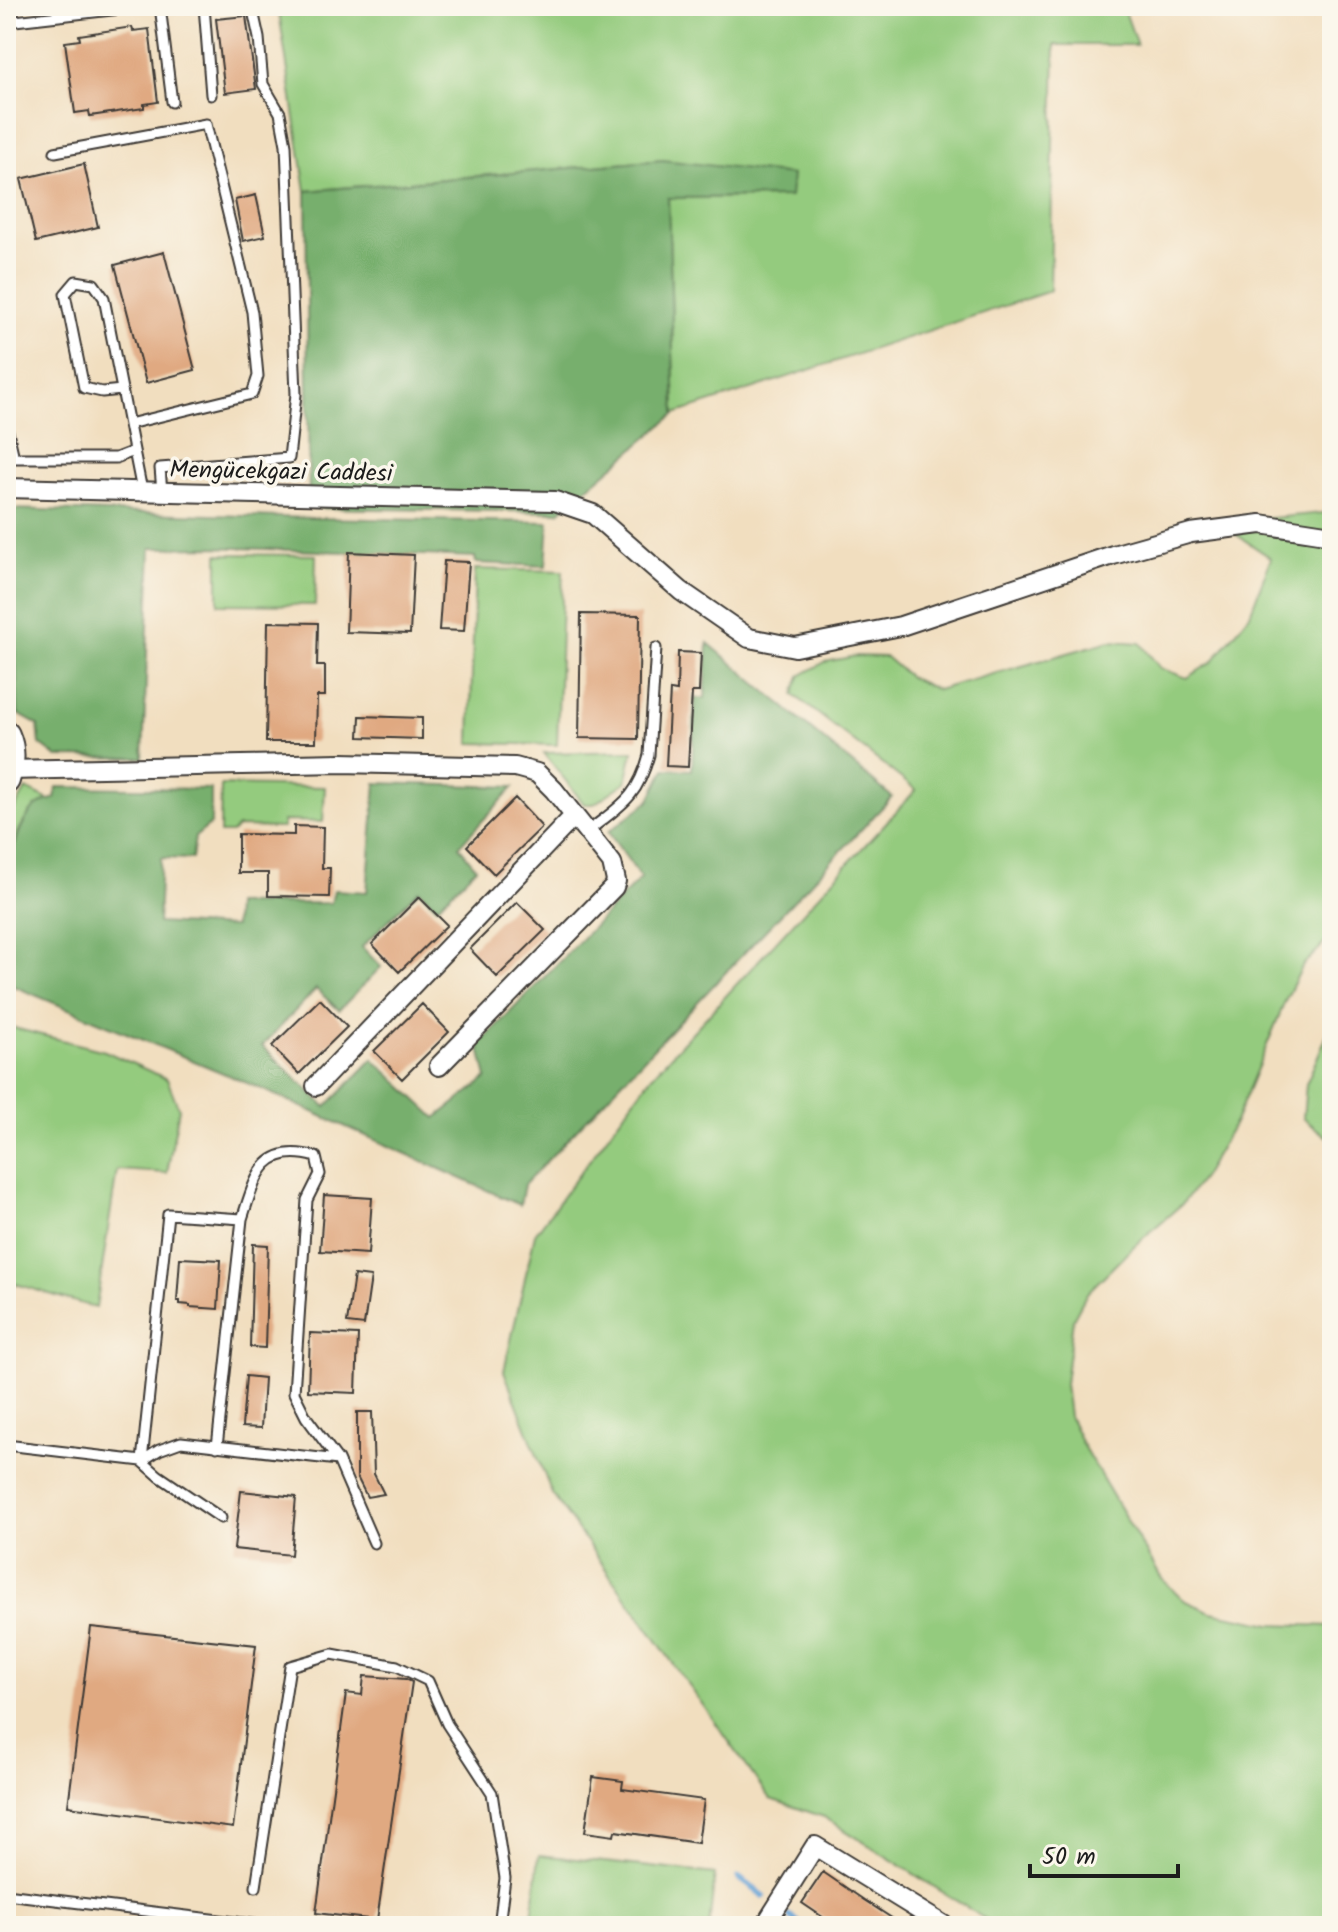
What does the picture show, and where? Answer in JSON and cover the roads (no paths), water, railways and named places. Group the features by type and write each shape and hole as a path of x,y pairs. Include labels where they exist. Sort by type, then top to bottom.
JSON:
{"street":[{"name":"Mengücekgazi Caddesi","path":"6,488 555,501 593,514 681,591 749,638 795,647 901,626 1113,555 1191,533 1261,524 1332,535"},
{"path":"6,735 11,747 7,773 341,763 515,767 537,773 612,863 614,887 439,1066"},
{"path":"316,1086 574,816"},
{"path":"774,1922 815,1846 945,1926"}],"lane":[{"path":"6,22 147,6"},
{"path":"160,6 172,102"},
{"path":"204,6 211,95"},
{"path":"162,492 160,468 289,458 296,394 286,145 280,113 263,84 259,38 252,6"},
{"path":"55,152 206,124 252,312 258,376 252,394 129,424"},
{"path":"122,390 102,392 84,388 65,294 76,281 94,284 104,298 142,491"},
{"path":"6,423 14,458 116,458 134,451"},
{"path":"587,832 638,789 645,772 649,755 656,648"},
{"path":"217,1447 242,1219 253,1184 266,1162 279,1154 295,1151 316,1157 320,1174 307,1200 294,1393 306,1417 338,1460 374,1543"},
{"path":"142,1461 168,1214 242,1219"},
{"path":"142,1461 159,1450 181,1442 338,1460"},
{"path":"6,1445 142,1461 221,1518"},
{"path":"256,1887 290,1666 332,1654 397,1666 428,1681 447,1724 492,1793 505,1878 499,1926"},
{"path":"6,1894 269,1926"}],"waterway":[{"path":"739,1878 764,1896"},
{"path":"790,1916 803,1926"}]}
